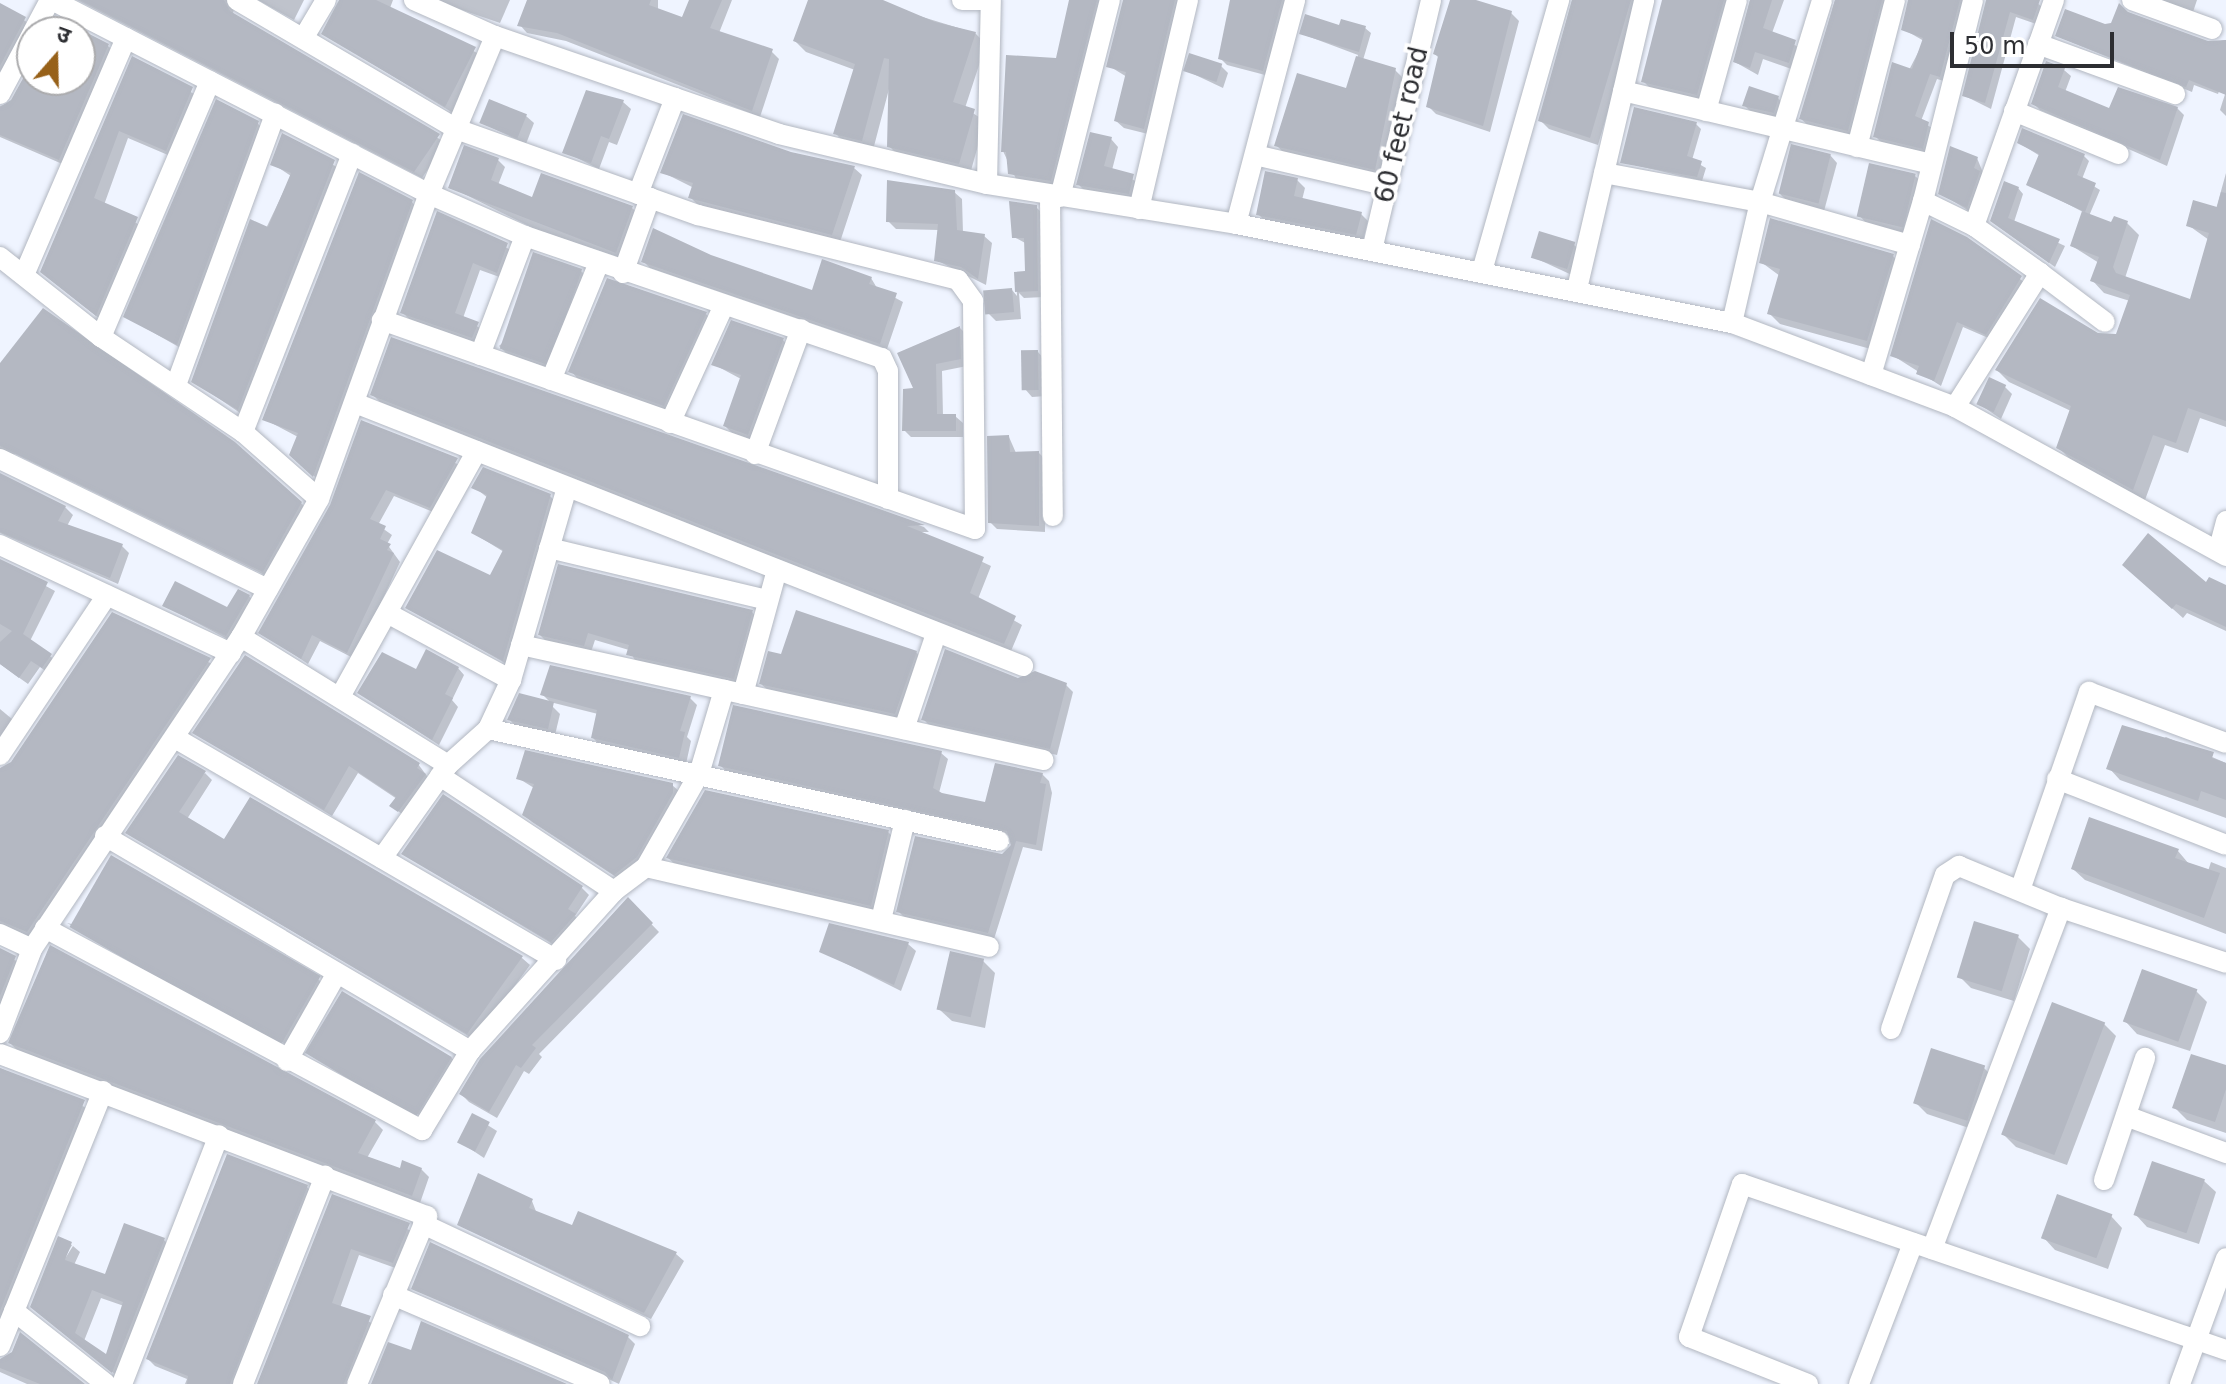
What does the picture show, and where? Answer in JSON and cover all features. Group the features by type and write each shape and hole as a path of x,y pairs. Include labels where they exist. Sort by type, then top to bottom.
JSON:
{"street":[{"path":"51,0 429,194 525,236 598,265 801,329 885,362 888,499"},
{"path":"237,0 459,130 644,196 948,276 968,292 973,301 975,529 382,320"},
{"path":"304,37 326,0"},
{"path":"414,0 495,36 779,134 987,184 1236,224 1577,289 1732,323 1955,407 2223,552 2226,521"},
{"path":"1053,516 1055,196 1110,0"},
{"path":"1139,209 1188,0"},
{"path":"1236,224 1295,0"},
{"path":"1482,271 1559,0"},
{"path":"1577,289 1644,0"},
{"path":"1706,111 1737,0"},
{"path":"1732,323 1760,202 1822,0"},
{"path":"1857,147 1895,0"},
{"path":"1871,375 1923,201 1973,0"},
{"path":"1974,226 2054,0"},
{"path":"2132,0 2212,29"},
{"path":"977,1 987,184"},
{"name":"60 feet road","path":"1372,250 1388,186 1424,1"},
{"path":"0,1033 32,949 236,645 319,499 429,194 459,130 495,36"},
{"path":"24,275 126,38"},
{"path":"2038,44 2175,94"},
{"path":"0,94 16,64"},
{"path":"101,337 210,81"},
{"path":"1623,91 1931,164"},
{"path":"623,273 675,98"},
{"path":"2014,111 2119,154"},
{"path":"176,385 275,114"},
{"path":"243,432 352,154"},
{"path":"1255,155 1388,186"},
{"path":"1604,173 1760,202 1910,245"},
{"path":"1923,201 1974,226 2105,322"},
{"path":"480,355 525,236"},
{"path":"0,257 101,337 243,432 319,499"},
{"path":"551,380 598,265"},
{"path":"1955,407 2040,273"},
{"path":"670,423 724,305"},
{"path":"755,454 801,329"},
{"path":"355,403 1023,666"},
{"path":"341,695 389,614 477,451"},
{"path":"0,459 268,589"},
{"path":"382,858 444,770 488,729 511,680 567,487"},
{"path":"0,545 107,595 236,645 341,695 614,891"},
{"path":"549,548 768,600"},
{"path":"45,928 287,1061 422,1130 470,1051 556,960 614,891 646,867 699,774 734,692 777,570"},
{"path":"0,755 107,595"},
{"path":"389,614 511,680"},
{"path":"904,729 936,634"},
{"path":"521,645 1043,760"},
{"path":"2020,890 2089,692 2226,743"},
{"path":"488,729 999,841"},
{"path":"175,738 556,960"},
{"path":"2057,779 2226,845"},
{"path":"881,920 905,820"},
{"path":"105,836 470,1051"},
{"path":"1891,1029 1945,875 1959,866 2061,908 2226,963"},
{"path":"646,867 989,947"},
{"path":"1859,1384 1922,1246 2061,908"},
{"path":"0,934 32,949"},
{"path":"287,1061 337,973"},
{"path":"0,1054 427,1216 357,1384"},
{"path":"2104,1180 2145,1058"},
{"path":"0,1346 103,1091"},
{"path":"2126,1116 2226,1153"},
{"path":"122,1384 219,1135"},
{"path":"243,1384 325,1176"},
{"path":"1808,1384 1689,1337 1742,1184 2226,1350"},
{"path":"423,1224 640,1326"},
{"path":"2180,1384 2226,1258"},
{"path":"393,1295 600,1384"},
{"path":"14,1311 106,1384"}],"building":[{"path":"80,0 224,0 230,11 440,134 414,172"},
{"path":"339,0 376,0 476,47 445,107 321,34"},
{"path":"527,0 651,0 649,5 682,17 689,0 722,0 710,28 773,49 752,111 557,33 517,26"},
{"path":"808,0 883,0 935,22 976,32 953,102 975,109 959,164 887,147 889,59 884,58 862,141 833,134 855,64 793,41"},
{"path":"1069,0 1097,0 1051,181 1008,174 1006,152 1001,152 1006,55 1056,58"},
{"path":"1123,0 1175,0 1144,129 1114,121 1126,72 1106,67"},
{"path":"1230,0 1282,0 1263,71 1218,59"},
{"path":"1450,0 1476,0 1512,11 1483,126 1426,107 1438,56 1433,54"},
{"path":"1572,0 1631,0 1590,138 1538,121"},
{"path":"1662,0 1724,0 1697,95 1641,82"},
{"path":"1750,0 1772,0 1763,28 1796,40 1789,63 1755,52 1750,68 1733,62"},
{"path":"1835,0 1882,0 1848,131 1799,119"},
{"path":"1908,0 1960,0 1940,77 1930,74 1915,116 1929,122 1923,149 1873,137 1892,62 1912,69 1923,38 1901,30"},
{"path":"1986,0 2040,0 2033,20 2010,12 1985,103 1962,96"},
{"path":"0,3 24,16 16,16 16,36 0,66"},
{"path":"2119,3 2128,12 2208,41 2226,40 2226,95 2189,80 2186,87 2055,36 2065,9 2105,24 2111,23"},
{"path":"1305,14 1339,25 1341,19 1366,26 1359,52 1299,34"},
{"path":"96,37 109,44 96,74"},
{"path":"1189,53 1222,64 1216,82 1183,71"},
{"path":"132,56 193,87 166,151 119,131 94,198 138,217 96,316 40,272"},
{"path":"1356,56 1396,68 1375,170 1274,146 1297,73 1346,88"},
{"path":"2046,61 2065,68 2058,87 2109,108 2118,87 2178,107 2160,160 2031,104"},
{"path":"1749,86 1779,96 1774,113 1742,106"},
{"path":"586,90 624,100 609,139 601,136 591,163 562,153"},
{"path":"16,91 16,96 87,96 59,160 0,135 0,107 11,100"},
{"path":"216,99 259,121 177,345 123,317"},
{"path":"489,99 527,114 517,138 479,123"},
{"path":"1634,107 1697,122 1687,156 1702,161 1697,177 1620,163"},
{"path":"683,114 791,152 855,166 832,235 688,198 693,183 660,173"},
{"path":"2022,128 2085,154 2077,175 2096,183 2085,212 2026,185 2039,154 2017,143"},
{"path":"1090,132 1112,137 1104,166 1134,174 1129,194 1076,185"},
{"path":"282,133 335,160 238,410 191,382 250,219 268,227 291,173 270,165"},
{"path":"1791,144 1831,154 1818,203 1779,193"},
{"path":"464,145 499,158 491,180 532,197 541,173 633,206 616,253 448,188"},
{"path":"1950,146 1978,157 1974,168 1980,171 1967,208 1938,194"},
{"path":"1869,163 1916,174 1903,227 1857,217"},
{"path":"1265,171 1298,178 1294,196 1362,212 1356,235 1256,215"},
{"path":"359,172 413,200 313,477 289,455 298,433 262,420"},
{"path":"887,180 955,190 957,230 985,234 978,279 961,267 934,261 938,224 886,222"},
{"path":"2004,181 2019,187 2008,218 2060,239 2049,263 1990,221"},
{"path":"2221,192 2226,193 2226,421 2188,408 2176,443 2153,435 2133,490 2056,448 2071,406 1995,370 2040,298 2098,333 2116,334 2130,295 2090,281 2099,257 2070,246 2082,211 2111,222 2114,216 2128,221 2113,267 2116,273 2190,299 2209,233 2186,226 2193,200 2217,207"},
{"path":"1009,201 1037,205 1038,291 1015,292 1014,272 1025,271 1024,238 1012,238"},
{"path":"437,211 508,243 497,273 473,263 455,313 479,322 472,338 400,313"},
{"path":"1770,218 1894,254 1867,341 1767,314 1780,269 1759,263"},
{"path":"1931,219 1967,237 2022,276 1986,335 1957,322 1934,381 1916,374 1919,366 1890,356"},
{"path":"653,228 711,255 812,290 822,259 872,277 869,284 897,293 880,344 641,262"},
{"path":"1539,231 1575,242 1567,269 1531,258"},
{"path":"533,252 582,269 549,365 500,348"},
{"path":"607,278 707,312 664,406 568,372"},
{"path":"1012,288 1014,312 985,314 983,291"},
{"path":"43,308 235,442 302,502 263,572 0,446 0,363"},
{"path":"731,320 784,338 748,435 723,426 741,375 711,365"},
{"path":"960,326 961,359 936,364 937,414 956,414 956,431 902,431 903,389 913,388 897,353"},
{"path":"391,337 925,525 907,526 984,557 970,593 1016,616 1004,644 370,395"},
{"path":"1021,350 1038,350 1039,390 1022,390"},
{"path":"1989,377 2006,385 1994,412 1976,404"},
{"path":"361,420 458,458 430,508 386,490 370,519 386,526 380,539 391,544 387,550 394,553 347,653 312,635 301,659 258,633 330,505"},
{"path":"1009,435 1010,452 1039,451 1039,526 988,523 987,436"},
{"path":"483,467 551,494 503,661 405,608 437,550 490,575 503,550 471,533 487,495 471,488"},
{"path":"0,473 66,506 58,521 123,544 110,578 0,532"},
{"path":"2148,533 2206,582 2209,577 2226,585 2226,627 2176,604 2172,609 2122,565"},
{"path":"0,559 48,582 23,634 52,654 42,668 31,661 19,678 0,664 0,642 12,631 0,624"},
{"path":"558,564 753,610 734,679 626,655 629,645 588,633 584,646 538,635"},
{"path":"175,581 227,607 238,589 250,595 226,636 162,606"},
{"path":"796,610 917,651 895,714 759,684 768,651 781,654"},
{"path":"112,612 211,658 27,932 0,921 0,768 11,762"},
{"path":"426,649 459,667 445,694 453,698 432,740 357,693 382,652 416,669"},
{"path":"945,649 1018,678 1035,671 1067,683 1050,749 921,720"},
{"path":"245,655 420,763 417,768 426,774 398,812 389,806 396,797 349,766 324,810 192,733"},
{"path":"550,665 691,696 680,731 685,732 679,758 591,738 597,710 540,695"},
{"path":"519,693 554,702 548,729 507,720"},
{"path":"733,705 942,751 933,788 942,793 985,802 995,763 1043,773 1040,783 1046,784 1036,845 1016,841 988,933 896,912 915,836 1002,854 1011,845 1007,831 718,766"},
{"path":"2122,725 2214,752 2212,758 2226,763 2226,800 2201,791 2198,801 2106,769"},
{"path":"525,750 673,783 673,793 637,857 614,875 522,815 534,784 516,779"},
{"path":"178,755 206,771 179,812 224,839 250,797 523,956 467,1034 125,833"},
{"path":"705,790 889,830 871,906 666,858"},
{"path":"443,794 583,886 568,909 576,914 551,942 401,854"},
{"path":"2089,817 2179,849 2175,858 2220,873 2204,918 2071,869"},
{"path":"111,855 321,976 279,1048 70,927"},
{"path":"628,897 653,923 532,1045 536,1048 521,1068 516,1065 489,1112 459,1094 480,1059"},
{"path":"1974,921 2019,935 2002,991 1957,977"},
{"path":"829,923 909,942 894,985 819,952"},
{"path":"50,945 376,1120 358,1153 400,1168 402,1160 422,1168 412,1196 8,1043"},
{"path":"0,948 16,956 0,996"},
{"path":"950,951 984,959 971,1017 937,1009"},
{"path":"2142,969 2197,989 2178,1042 2123,1022"},
{"path":"342,991 452,1057 415,1119 305,1053"},
{"path":"2052,1002 2105,1022 2054,1155 2001,1135"},
{"path":"1931,1048 1985,1066 1967,1121 1913,1103"},
{"path":"2191,1054 2226,1065 2226,1089 2215,1122 2172,1108"},
{"path":"0,1068 85,1100 0,1311"},
{"path":"472,1113 490,1122 475,1151 457,1142"},
{"path":"227,1154 308,1185 230,1384 187,1384 188,1376 146,1359"},
{"path":"2152,1161 2205,1179 2186,1233 2133,1215"},
{"path":"478,1173 533,1199 529,1208 572,1225 578,1211 677,1252 644,1313 457,1225"},
{"path":"332,1194 410,1223 393,1263 351,1249 332,1303 371,1316 344,1384 257,1384"},
{"path":"2057,1194 2112,1214 2096,1258 2041,1238"},
{"path":"124,1223 165,1238 112,1373 30,1307 58,1236 72,1242 65,1260 105,1274","holes":["92,1290 123,1302 106,1354 75,1333"]},
{"path":"430,1242 629,1335 612,1380 605,1372 411,1289"},
{"path":"421,1321 567,1384 371,1384 388,1342 411,1350"},
{"path":"20,1332 85,1384 40,1384 0,1368 0,1359 12,1352"}]}
